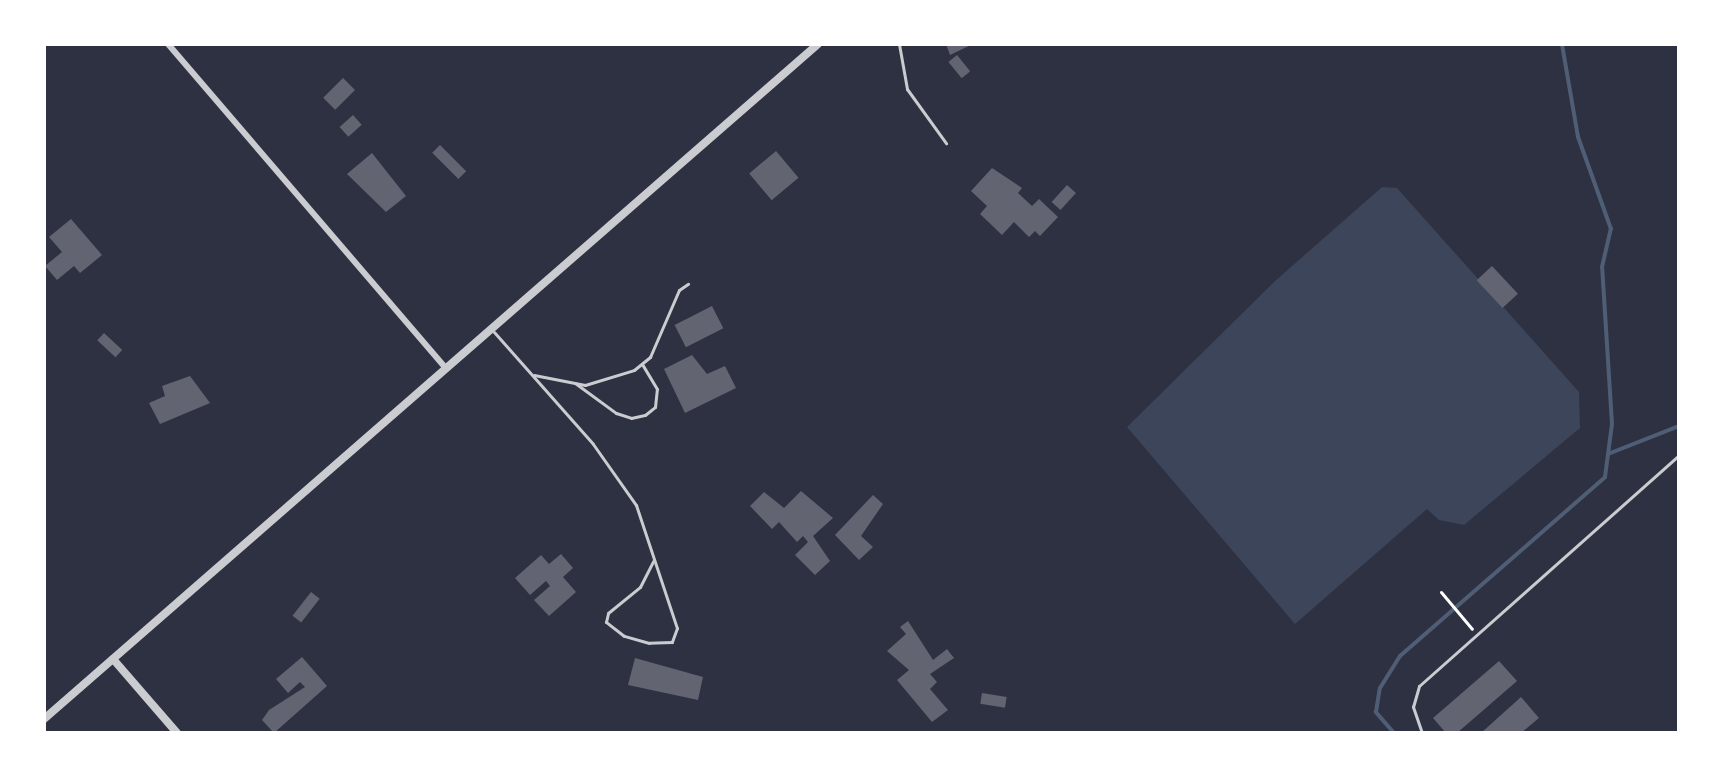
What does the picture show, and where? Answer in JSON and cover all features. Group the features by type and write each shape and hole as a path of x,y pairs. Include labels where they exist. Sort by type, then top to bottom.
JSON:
{"street":[{"path":"168,44 446,368"},
{"path":"44,719 818,44"},
{"path":"113,659 177,733"}],"lane":[{"path":"899,44 907,89 946,143"},
{"path":"534,375 575,383 603,380 642,363 662,336 679,290 688,284"},
{"path":"491,329 534,375 636,505 677,628 672,642 636,640 606,622 608,613 640,587 653,561"},
{"path":"575,383 616,413 645,415 655,407 657,389 642,363"},
{"path":"1422,733 1413,707 1419,686 1679,455"}],"path":[{"path":"1441,592 1470,625"}],"shaded area":[{"path":"1382,187 1397,188 1579,392 1580,428 1464,525 1439,520 1427,509 1295,624 1127,427 1275,281"}],"building":[{"path":"946,44 973,44 950,55"},
{"path":"957,55 970,71 962,78 948,62"},
{"path":"343,78 355,90 335,110 323,98"},
{"path":"353,115 362,125 348,137 340,127"},
{"path":"440,145 466,171 458,179 432,153"},
{"path":"776,151 798,178 772,200 749,173"},
{"path":"372,153 406,196 386,212 347,174"},
{"path":"992,168 1022,188 1018,193 1032,206 1039,199 1058,217 1040,236 1035,231 1029,237 1014,222 1002,235 980,214 987,206 971,191"},
{"path":"1067,185 1076,193 1061,210 1052,202"},
{"path":"71,219 102,255 80,273 74,266 57,280 45,266 62,252 49,237"},
{"path":"1492,266 1518,294 1503,308 1477,280"},
{"path":"712,306 723,328 686,347 675,325"},
{"path":"104,333 122,350 115,357 97,340"},
{"path":"692,355 707,374 725,366 736,388 685,413 664,369"},
{"path":"190,376 210,403 160,424 149,403 165,396 162,386"},
{"path":"801,491 833,518 813,536 830,561 815,575 795,555 808,542 803,536 797,542 779,522 772,529 750,506 764,492 784,508"},
{"path":"873,495 883,504 861,536 873,547 859,560 835,535"},
{"path":"561,554 573,568 563,577 576,592 549,616 534,600 550,586 546,581 530,595 515,578 541,555 549,564"},
{"path":"311,592 320,599 301,622 293,616"},
{"path":"908,621 933,660 947,649 954,658 930,674 937,682 930,689 948,710 932,722 897,680 909,670 887,651 906,634 900,627"},
{"path":"302,657 327,686 274,733 262,720 269,710 305,687 300,682 288,693 276,679"},
{"path":"635,658 703,677 698,700 628,685"},
{"path":"1499,661 1517,681 1457,733 1446,733 1433,718"},
{"path":"982,693 1007,697 1005,708 980,704"},
{"path":"1521,697 1539,718 1521,733 1481,733"}],"waterway":[{"path":"1394,733 1376,712 1380,688 1400,656 1605,477 1612,424 1602,267 1611,229 1578,137 1562,44"},
{"path":"1608,454 1679,426"}]}
